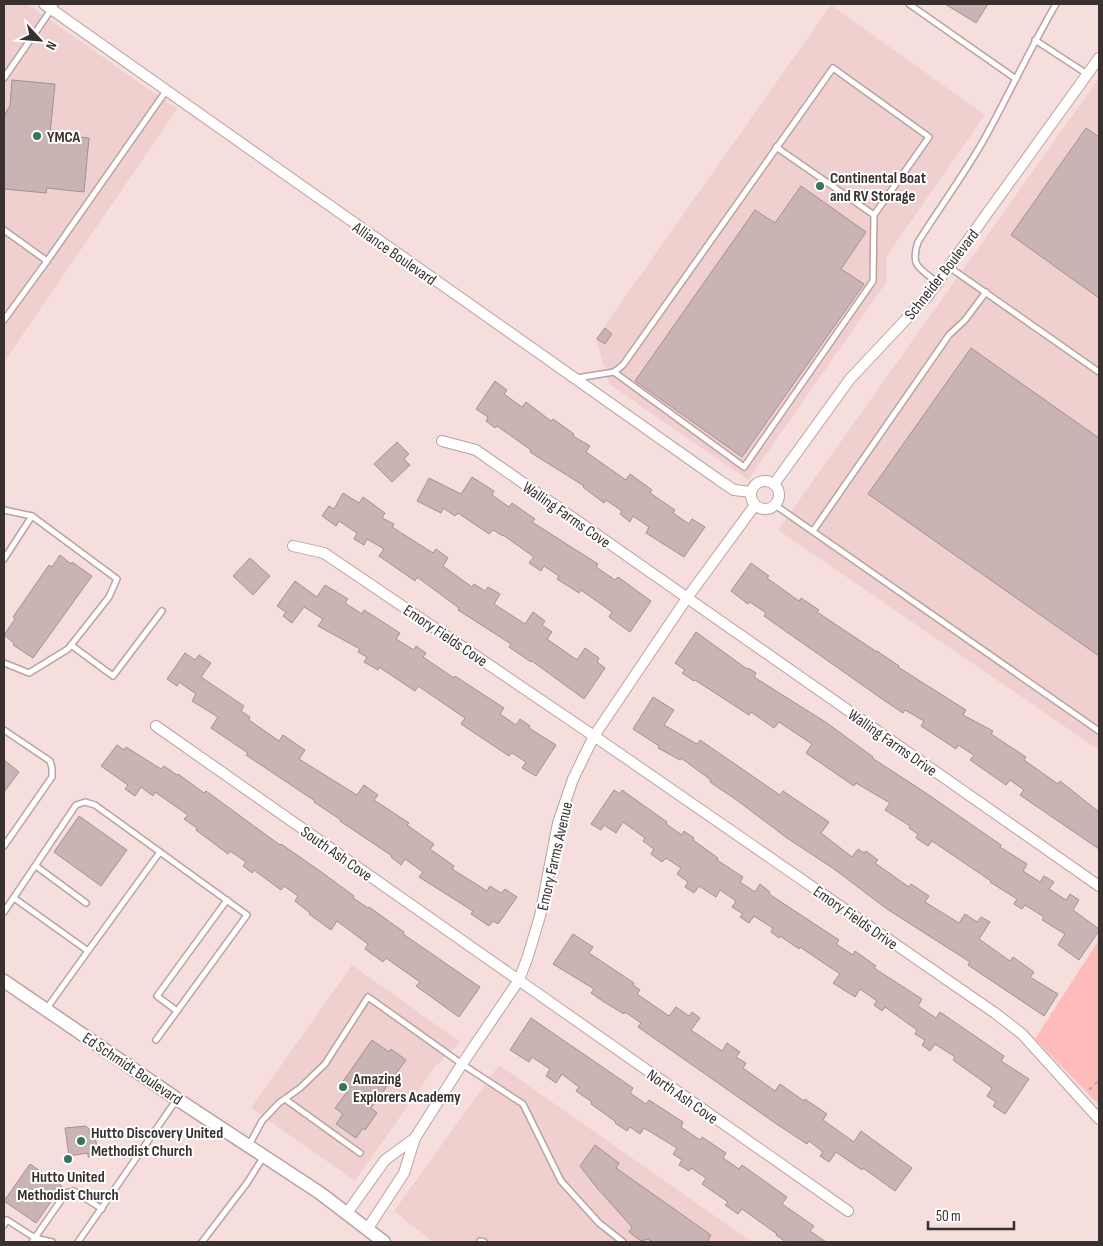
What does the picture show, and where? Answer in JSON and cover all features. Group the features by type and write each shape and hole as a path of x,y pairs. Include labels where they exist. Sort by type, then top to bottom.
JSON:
{"street":[{"name":"Alliance Boulevard","path":"50,5 166,91 719,480 734,490 751,492"},
{"name":"Schneider Boulevard","path":"774,484 850,379 927,297 1099,58"},
{"name":"Walling Farms Cove","path":"442,441 476,450 687,598"},
{"path":"760,482 770,482 777,488 779,496 772,508 763,510 755,505 751,492 760,482"},
{"name":"Emory Farms Avenue","path":"368,1228 404,1173 416,1138 462,1064 519,980 540,916 558,823 573,779 594,736 687,598 755,505"},
{"name":"Emory Fields Cove","path":"294,546 324,553 594,736"},
{"name":"Walling Farms Drive","path":"687,598 1099,886"},
{"name":"South Ash Cove","path":"156,726 519,980"},
{"name":"Emory Fields Drive","path":"594,736 1022,1034 1099,1119"},
{"name":"North Ash Cove","path":"519,980 848,1211"},
{"name":"Ed Schmidt Boulevard","path":"4,981 177,1099 264,1155 368,1228 384,1242"},
{"name":"Emory Farms Avenue","path":"347,1213 385,1160 416,1138"}],"lane":[{"path":"910,4 1016,79"},
{"path":"938,282 917,267 914,254 918,242 985,138 1035,40 1056,4"},
{"path":"4,78 50,5"},
{"path":"1035,40 1087,75"},
{"path":"574,378 614,372 623,365 833,68 929,136 874,215 873,281 744,467 614,372"},
{"path":"4,320 166,91"},
{"path":"776,147 874,215"},
{"path":"4,230 47,261"},
{"path":"949,267 1099,372"},
{"path":"813,531 949,335 965,320 986,292"},
{"path":"775,505 1099,731"},
{"path":"4,510 32,516 117,579 109,596 68,649 29,673 4,663"},
{"path":"4,559 32,516"},
{"path":"72,645 113,676 162,611"},
{"path":"4,730 50,761 52,768 52,777 4,846"},
{"path":"4,912 76,805 84,802 95,804 247,915 156,1040"},
{"path":"46,1010 160,852"},
{"path":"36,866 86,903"},
{"path":"14,898 88,951"},
{"path":"177,1011 157,996 227,900"},
{"path":"249,1145 262,1121 325,1064 368,997 462,1064 523,1104 561,1181 599,1223 623,1242"},
{"path":"78,1242 177,1099"},
{"path":"285,1099 360,1153"},
{"path":"202,1242 247,1183 264,1155"},
{"path":"33,1240 66,1193 74,1191 102,1209"},
{"path":"4,1225 7,1220 33,1240 52,1242"}],"path":[{"path":"1089,1090 1099,1080"},
{"path":"1095,1085 1099,1089"}],"shaded area":[{"path":"4,4 27,4 177,109 4,362"},
{"name":"Continental Boat and RV Storage","path":"831,5 985,115 886,257 887,281 748,480 609,384 596,338"},
{"path":"1099,78 1099,750 778,530"},
{"path":"1099,940 1099,1105 1035,1039"},
{"name":"Amazing Explorers Academy","path":"352,965 460,1042 435,1067 355,1181 251,1108"},
{"path":"499,1065 752,1242 433,1242 394,1211"}],"building":[{"path":"945,4 988,4 976,23"},
{"name":"YMCA","path":"12,80 55,84 50,134 89,138 84,192 47,188 46,193 4,189 4,115 10,106"},
{"path":"1086,128 1099,137 1099,298 1011,235"},
{"path":"801,186 866,232 841,269 864,284 742,457 635,381 755,210 775,223"},
{"path":"605,328 612,334 605,344 597,339"},
{"path":"971,348 1099,438 1099,656 868,494"},
{"path":"495,381 507,390 504,394 522,407 526,402 590,446 586,452 626,480 630,474 652,490 650,493 675,510 673,513 689,524 692,519 705,527 684,557 646,533 649,527 633,516 630,522 620,514 622,511 606,500 604,503 584,486 530,452 531,450 497,426 495,428 486,421 488,417 476,409"},
{"path":"397,442 409,454 404,459 410,465 392,482 374,464"},
{"path":"472,477 494,491 492,495 509,507 512,503 535,519 532,522 598,564 596,567 615,580 618,577 651,601 630,632 609,617 612,612 581,590 579,593 557,579 559,576 544,566 541,571 529,563 534,557 503,535 493,530 489,534 458,513 455,516 443,508 441,513 417,501 429,478 461,494"},
{"path":"343,493 359,503 363,497 385,513 382,518 394,524 392,527 433,553 436,549 448,558 443,566 472,587 474,584 485,591 488,587 500,594 494,604 525,624 533,612 545,621 542,625 552,632 547,639 577,660 585,648 599,658 597,662 605,668 584,699 532,661 509,647 511,644 458,610 459,608 417,577 415,581 379,556 384,549 367,539 364,545 354,539 357,533 339,521 336,526 322,516 329,506 334,509"},
{"path":"60,555 92,576 33,658 13,645 14,643 4,635 15,619 13,617 49,565 52,567"},
{"path":"250,558 270,576 253,595 233,576"},
{"path":"751,563 769,576 767,578 799,601 801,598 819,610 817,612 898,667 966,710 963,715 993,731 991,734 1026,757 1024,760 1058,784 1060,781 1099,812 1099,849 1020,795 1024,790 1010,780 1006,785 970,760 974,755 958,745 956,749 921,726 924,721 905,710 903,713 885,701 764,616 766,613 750,602 748,604 731,591"},
{"path":"295,581 317,597 325,585 348,599 345,603 362,614 364,610 400,633 396,639 414,650 416,646 426,653 423,657 504,708 500,714 516,725 520,719 530,726 529,728 556,745 536,776 522,768 526,762 512,753 509,756 461,724 465,718 418,686 415,691 379,667 378,670 364,662 367,657 358,652 360,649 318,626 323,619 304,607 292,623 283,616 286,612 277,606"},
{"path":"696,632 747,669 756,673 754,677 827,723 872,758 923,791 1001,845 1000,847 1027,864 1023,871 1040,882 1044,876 1054,882 1049,889 1066,900 1070,894 1079,900 1073,910 1099,929 1099,931 1079,960 1058,945 1065,934 1042,920 1044,917 1025,905 1022,909 1014,904 1017,899 932,841 928,846 916,838 918,834 909,828 910,826 885,810 890,803 856,783 854,786 806,753 812,744 779,722 774,728 751,712 749,715 682,673 685,670 675,663"},
{"path":"185,653 195,660 199,655 211,663 201,677 244,706 241,711 250,717 249,720 279,741 283,735 305,750 299,759 357,795 364,785 378,795 374,800 409,823 407,825 434,844 430,849 454,866 452,869 487,891 490,886 501,893 505,889 517,897 498,924 493,921 489,926 471,914 473,911 419,877 423,872 405,859 401,865 392,856 246,755 248,753 211,728 218,717 192,701 196,694 179,682 177,686 167,679"},
{"path":"653,697 674,710 664,725 697,744 700,740 780,795 783,791 829,822 821,833 852,857 858,849 864,853 866,851 878,860 875,863 909,887 911,884 929,896 925,902 959,923 965,914 977,922 981,917 990,922 979,939 1010,961 1013,957 1034,972 1030,977 1058,994 1044,1016 968,965 970,962 887,909 834,869 787,838 710,782 711,780 681,758 680,760 658,748 659,746 633,729"},
{"path":"117,745 124,750 126,747 161,769 164,766 204,793 206,791 280,845 320,871 354,896 353,898 404,932 403,934 480,987 459,1017 416,986 420,982 386,958 383,962 365,949 368,944 337,921 331,930 295,901 298,896 284,886 281,890 254,870 252,873 243,866 246,862 230,851 228,854 196,830 197,828 184,819 188,815 155,792 153,796 141,787 135,796 125,789 128,785 101,766"},
{"path":"4,760 19,772 4,792"},
{"path":"614,790 620,794 622,790 682,835 684,831 694,838 693,840 718,858 717,860 743,877 740,882 755,892 760,884 770,892 769,894 839,940 836,944 853,955 855,951 876,966 874,968 922,999 918,1006 936,1018 940,1012 1004,1056 1001,1061 1029,1079 1005,1114 993,1106 996,1102 987,1096 992,1088 953,1060 955,1057 935,1044 930,1051 922,1045 925,1040 915,1034 917,1030 885,1007 882,1011 874,1005 877,1001 860,989 855,997 833,983 840,974 800,947 799,949 780,936 779,938 771,932 773,928 754,916 749,923 740,917 743,914 732,907 736,901 720,890 716,897 699,886 694,893 685,887 688,882 677,874 681,868 666,858 662,862 651,854 654,849 643,841 645,838 623,822 616,833 604,825 601,830 591,824"},
{"path":"79,816 127,850 101,886 54,852"},
{"path":"573,934 593,947 589,953 634,983 633,985 640,990 637,994 669,1016 676,1007 689,1016 692,1012 700,1018 691,1030 722,1051 727,1043 740,1052 736,1057 746,1063 743,1068 775,1091 780,1084 827,1114 823,1120 854,1142 861,1131 912,1168 895,1191 863,1168 862,1170 836,1152 829,1162 820,1156 823,1152 809,1141 807,1144 778,1125 638,1027 641,1023 591,993 594,989 553,964"},
{"path":"531,1018 633,1088 630,1093 646,1104 649,1100 683,1122 681,1127 700,1140 702,1137 726,1153 723,1158 739,1169 742,1165 787,1197 782,1204 814,1226 810,1231 826,1242 786,1242 742,1209 738,1214 725,1205 728,1202 702,1184 706,1178 691,1168 689,1171 679,1165 682,1160 673,1154 677,1148 644,1128 640,1134 630,1127 627,1131 576,1091 579,1087 562,1074 556,1083 546,1076 550,1069 532,1057 529,1062 510,1050"},
{"path":"372,1040 389,1052 391,1049 406,1060 371,1108 377,1113 365,1130 363,1128 356,1138 336,1124 343,1114 335,1108 347,1092 339,1087"},
{"name":"Hutto Discovery United Methodist Church","path":"86,1126 89,1129 90,1135 95,1134 98,1156 88,1157 88,1153 69,1156 65,1128"},
{"path":"595,1145 619,1163 616,1168 711,1235 707,1242 653,1242 648,1239 641,1241 629,1232 632,1227 580,1166"},
{"path":"30,1164 62,1186 36,1223 4,1201"}],"place":[{"name":"YMCA","path":"37,136"},
{"name":"Continental Boat and RV Storage","path":"820,186"},
{"name":"Amazing Explorers Academy","path":"343,1087"},
{"name":"Hutto Discovery United Methodist Church","path":"81,1141"},
{"name":"Hutto United Methodist Church","path":"68,1159"}]}
